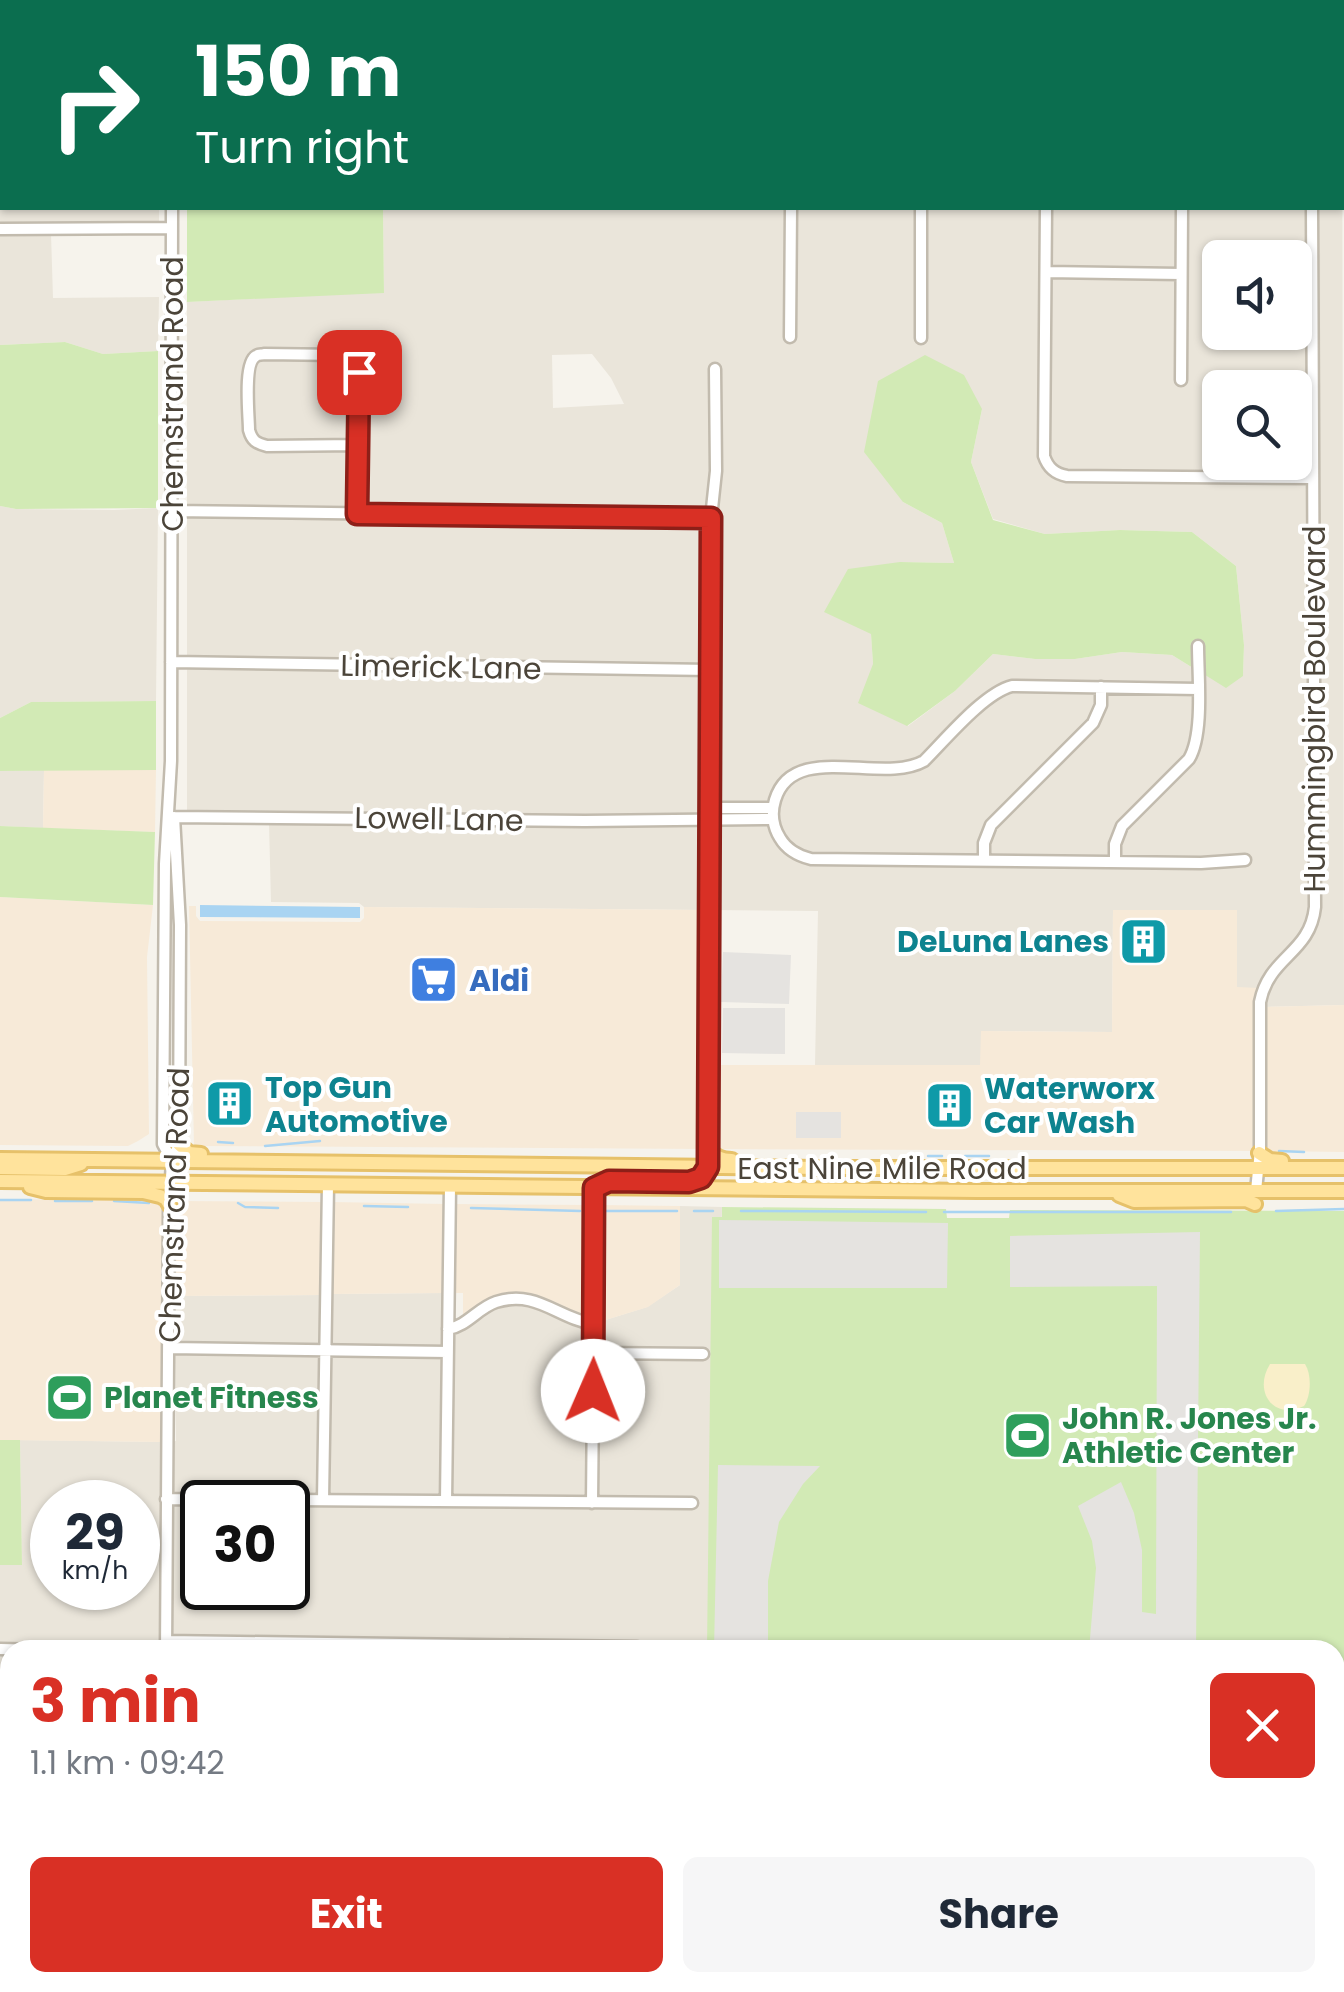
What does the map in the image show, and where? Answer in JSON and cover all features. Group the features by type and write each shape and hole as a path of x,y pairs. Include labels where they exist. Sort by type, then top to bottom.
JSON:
{"main road":[{"path":"179,1144 189,1153 200,1154 475,1158 497,1165"},
{"path":"708,1148 723,1160 784,1161 819,1168"},
{"path":"1259,1153 1270,1160 1344,1165"},
{"path":"535,1155 654,1160 672,1167"},
{"name":"East Nine Mile Road","path":"0,1159 819,1168 1344,1165"},
{"path":"3,1176 66,1169 93,1160"},
{"path":"3,1176 161,1174 172,1161"},
{"path":"172,1183 179,1173 199,1168 352,1172 384,1163"},
{"path":"450,1186 468,1172 517,1165"},
{"path":"594,1188 609,1181 689,1182 701,1178 708,1167"},
{"path":"857,1190 967,1185 973,1181 976,1168"},
{"path":"1013,1191 1034,1184 1243,1183 1255,1176 1258,1168"},
{"path":"3,1176 46,1192 143,1192 166,1199 170,1206"},
{"name":"East Nine Mile Road","path":"3,1176 172,1183 1107,1191 1256,1197 1344,1190"},
{"path":"1256,1197 1261,1184 1270,1178 1344,1176"}],"street":[{"name":"Chemstrand Road","path":"166,1640 170,1206 172,1161 179,1144 180,925 170,761 172,210"},
{"path":"790,337 791,210"},
{"path":"921,210 921,338"},
{"path":"1046,210 1044,456 1054,472 1067,476 1313,478"},
{"path":"1181,380 1182,210"},
{"name":"Hummingbird Boulevard","path":"1256,1197 1262,991 1273,970 1306,939 1315,907 1312,210"},
{"path":"0,229 172,228"},
{"path":"1046,272 1181,274"},
{"path":"357,514 358,444 359,372 341,355 264,354 251,360 251,439 266,446 358,444"},
{"path":"708,1190 715,368"},
{"path":"172,511 711,518"},
{"path":"1115,862 1122,826 1194,751 1198,734 1198,646"},
{"name":"Limerick Lane","path":"172,662 711,670"},
{"path":"984,861 984,842 991,825 1093,723 1101,706 1101,687"},
{"path":"1198,689 1002,689 915,766 814,767 782,784 773,814 779,838 794,852 812,859 1201,864 1245,860"},
{"path":"710,808 773,814"},
{"name":"Lowell Lane","path":"171,817 710,821 773,814"},
{"name":"Chemstrand Road","path":"171,817 164,960 163,1144 172,1161"},
{"path":"323,1500 328,1185"},
{"path":"446,1501 450,1186"},
{"path":"592,1503 594,1188"},
{"path":"448,1329 461,1326 484,1307 511,1299 535,1301 594,1324"},
{"path":"168,1348 448,1352"},
{"path":"594,1353 703,1354"},
{"path":"166,1498 692,1504"}],"shaded area":[{"path":"0,210 159,210 159,223 0,224"},
{"path":"383,210 787,210 786,341 794,342 796,210 917,210 916,343 925,344 926,210 1042,210 1042,463 1046,471 1067,481 1309,484 1311,907 1307,926 1295,944 1270,966 1259,988 1237,988 1113,910 1112,1032 981,1031 981,1065 815,1065 818,911 714,910 714,826 769,824 783,850 811,865 1201,869 1249,865 1248,854 1120,857 1126,829 1198,753 1202,734 1202,673 1243,676 1236,566 1192,532 1045,534 993,519 971,462 982,409 903,502 942,523 954,563 900,562 871,633 873,664 908,726 955,691 993,654 1035,659 1075,659 1122,652 1172,655 1193,668 1193,684 1012,681 987,693 914,761 814,762 794,769 780,781 769,803 715,803 719,363 710,364 712,429 707,513 362,508 363,369 352,355 341,350 255,350 244,368 244,430 254,447 267,451 353,450 353,508 187,506 187,302 384,292","holes":["592,354 611,378 624,404 553,408 552,355"]},
{"path":"1050,210 1177,210 1176,269 1050,267"},
{"path":"1186,210 1308,210 1308,240 1202,240 1202,350 1309,350 1309,370 1202,370 1202,472 1067,471 1056,467 1050,459 1050,277 1176,279 1176,385 1185,385"},
{"path":"1317,210 1342,210 1344,1005 1265,1007 1271,982 1309,941 1320,908"},
{"path":"0,234 51,234 53,298 159,297 158,351 103,354 65,342 0,345"},
{"path":"258,360 340,360 348,364 355,374 353,439 257,437 253,430 252,371"},
{"path":"0,506 158,508 156,701 31,702 0,718"},
{"path":"187,516 706,524 706,665 187,658"},
{"path":"187,668 706,675 706,816 187,812"},
{"path":"1013,691 1097,692 1096,704 1090,719 988,821 979,856 812,854 796,848 783,834 777,809 786,788 798,778 814,773 898,774 917,770 927,765 992,701"},
{"path":"1106,692 1193,694 1193,741 1186,755 1118,823 1111,857 988,856 994,828 1097,726"},
{"path":"44,770 43,828 0,826 0,771"},
{"path":"44,770 156,770 155,832 43,828"},
{"path":"269,823 705,826 705,910 364,907 359,903 271,902"},
{"path":"0,897 153,905 147,957 149,1134 138,1141 128,1146 0,1145"},
{"path":"189,906 196,906 200,921 360,922 364,907 705,910 700,1064 704,1065 704,1149 194,1146"},
{"path":"1113,910 1237,910 1237,987 1259,988 1255,1151 713,1149 713,1065 980,1065 981,1031 1112,1032"},
{"path":"723,952 791,955 789,1004 721,1002"},
{"path":"1344,1005 1344,1152 1264,1151 1265,1007"},
{"path":"723,1008 785,1008 785,1054 722,1053"},
{"path":"796,1112 841,1112 841,1138 796,1138"},
{"path":"0,1199 166,1201 162,1442 0,1440"},
{"path":"175,1201 323,1202 322,1295 175,1296"},
{"path":"332,1202 445,1204 444,1293 331,1294"},
{"path":"454,1204 590,1205 589,1318 523,1294 496,1297 463,1317 463,1293 453,1293"},
{"path":"599,1205 680,1206 680,1285 648,1307 599,1322"},
{"path":"680,1206 722,1207 715,1640 171,1636 171,1504 180,1504 180,1610 310,1610 310,1505 696,1509 696,1498 596,1498 598,1359 708,1359 708,1349 598,1348 599,1322 647,1307 680,1285"},
{"path":"719,1220 948,1223 947,1288 719,1288"},
{"path":"1200,1232 1196,1640 1090,1640 1096,1568 1092,1541 1078,1506 1121,1482 1134,1513 1142,1550 1142,1612 1156,1614 1157,1286 1010,1287 1010,1236"},
{"path":"444,1293 444,1347 330,1345 331,1294"},
{"path":"322,1295 321,1345 175,1343 175,1296"},
{"path":"507,1305 533,1306 589,1328 588,1498 451,1496 453,1333 485,1313"},
{"path":"175,1354 321,1356 319,1495 310,1495 310,1480 180,1480 180,1493 171,1493 171,1442 176,1441"},
{"path":"330,1356 444,1357 442,1496 328,1495"},
{"path":"20,1440 162,1442 162,1640 0,1640 0,1565 22,1564"},
{"path":"718,1465 820,1466 803,1484 779,1522 768,1581 768,1640 714,1640"}],"green space":[{"path":"187,210 383,210 384,293 187,302"},
{"path":"65,342 103,354 158,351 158,508 0,506 0,345"},
{"path":"925,355 964,375 982,409 971,462 993,520 1045,534 1192,532 1236,566 1243,676 1226,688 1202,673 1202,641 1193,642 1193,668 1172,655 1122,652 1075,659 1035,659 993,654 955,691 907,726 858,703 873,664 871,634 824,612 848,569 900,562 954,563 942,523 903,502 864,452 878,381"},
{"path":"156,701 156,770 0,771 0,718 31,702"},
{"path":"0,826 155,832 153,905 0,897"},
{"name":"John R. Jones Jr. Athletic Center","path":"722,1207 946,1209 947,1218 1009,1218 1010,1210 1344,1211 1344,1640 707,1640 712,1217 722,1217"},
{"path":"0,1440 20,1440 22,1565 0,1565"}],"sand":[{"path":"1270,1364 1305,1364 1310,1385 1304,1406 1283,1410 1269,1401 1264,1384"}],"water":[{"path":"200,905 360,907 360,918 200,917"}],"waterway":[{"path":"265,1146 320,1141"},
{"path":"218,1142 233,1143"},
{"path":"1279,1151 1304,1152"},
{"path":"928,1156 942,1156"},
{"path":"965,1156 989,1156"},
{"path":"0,1200 31,1200"},
{"path":"55,1201 92,1201"},
{"path":"114,1201 149,1203"},
{"path":"238,1203 245,1207 278,1208"},
{"path":"364,1206 408,1207"},
{"path":"471,1208 580,1211"},
{"path":"1276,1211 1344,1209"},
{"path":"606,1211 677,1211"},
{"path":"694,1211 713,1211"},
{"path":"741,1211 926,1212"},
{"path":"944,1212 1231,1212"}],"place":[{"name":"DeLuna Lanes","path":"1144,941"},
{"name":"Aldi","path":"434,980"},
{"name":"Top Gun Automotive","path":"230,1104"},
{"name":"Waterworx Car Wash","path":"949,1105"},
{"name":"Planet Fitness","path":"69,1397"},
{"name":"John R. Jones Jr. Athletic Center","path":"1027,1435"}],"route":[{"path":"359,372 357,514 711,518 708,1167 701,1178 689,1182 609,1181 594,1188 593,1391"}]}
